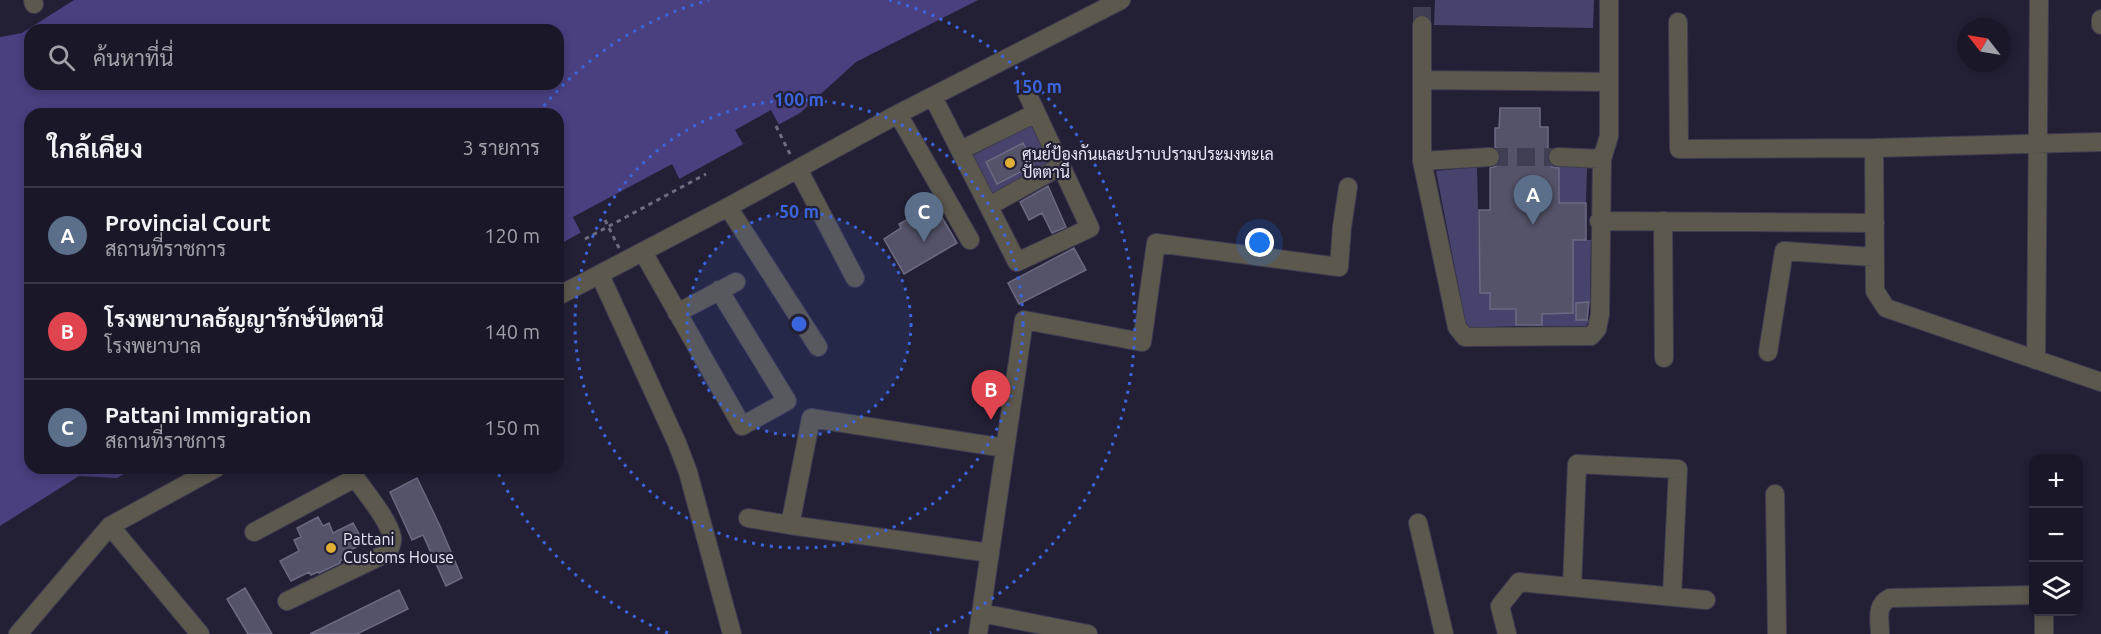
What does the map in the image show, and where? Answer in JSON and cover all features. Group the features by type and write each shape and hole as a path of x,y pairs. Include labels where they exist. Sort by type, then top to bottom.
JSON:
{"street":[{"path":"564,293 898,114 1121,0"},
{"path":"1422,25 1422,161 1456,327 1464,337 1591,336 1598,329 1602,159 1610,136 1609,0"},
{"path":"2036,360 2040,0"},
{"path":"2101,20 2101,25"},
{"path":"1678,22 1679,149 1874,148 2101,142"},
{"path":"1422,80 1609,82"},
{"path":"933,97 1017,262 1090,228 1025,89"},
{"path":"961,150 1036,113"},
{"path":"898,114 970,240"},
{"path":"1874,148 1875,291 1886,308 2101,382"},
{"path":"1422,161 1490,157"},
{"path":"1558,157 1602,159"},
{"path":"989,206 1061,166"},
{"path":"798,169 855,278"},
{"path":"978,634 1024,320 1142,342 1156,243 1339,267 1341,227 1348,187"},
{"path":"728,207 818,347"},
{"path":"1599,221 1875,222"},
{"path":"1662,221 1664,358"},
{"path":"1768,352 1784,251 1873,257"},
{"path":"643,252 742,426 787,401 719,290"},
{"path":"600,275 688,472 732,634"},
{"path":"677,313 736,282"},
{"path":"790,525 811,418 1005,448"},
{"path":"1572,587 1577,464 1678,469 1671,596"},
{"path":"18,634 110,526 205,474"},
{"path":"254,532 350,474"},
{"path":"287,601 386,554 391,547 392,537 383,519 353,474"},
{"path":"1775,494 1777,634"},
{"path":"748,518 990,553"},
{"path":"1418,523 1444,634"},
{"path":"110,526 200,634"},
{"path":"1508,634 1500,606 1519,582 1706,600"},
{"path":"1880,634 1879,607 1882,602 1890,598 2029,595"},
{"path":"981,613 1088,634"},
{"path":"2044,616 2044,634"}],"path":[{"path":"776,126 798,169"},
{"path":"585,239 706,174"},
{"path":"605,220 626,261"}],"shaded area":[{"path":"74,0 978,0 856,62 800,113 564,242 564,108 24,108 24,474 124,474 117,478 79,476 0,526 0,37 24,32 24,90 564,90 564,24 36,24"},
{"path":"1435,0 1594,0 1593,28 1434,25"},
{"path":"1031,125 1052,166 992,196 972,156"},
{"path":"1559,166 1587,166 1586,203 1559,203"},
{"path":"1477,167 1480,293 1490,293 1491,309 1516,309 1516,326 1471,328 1466,325 1436,171"},
{"path":"1573,240 1591,240 1590,302 1576,303 1576,320 1590,320 1586,326 1542,326 1542,314 1561,285 1573,285"}],"pier":[{"path":"771,110 779,125 743,144 735,130"},
{"path":"672,164 680,180 581,233 573,217"}],"building":[{"path":"1500,108 1540,108 1540,127 1548,127 1548,149 1550,149 1547,156 1548,162 1552,167 1559,168 1559,203 1586,203 1586,240 1573,240 1573,313 1542,314 1542,325 1516,325 1516,309 1490,309 1490,293 1480,293 1479,210 1490,210 1490,168 1497,166 1501,157 1500,151 1495,147 1495,128 1499,128"},
{"name":"ศูนย์ป้องกันและปราบปรามประมงทะเล ปัตตานี","path":"1023,143 1034,165 997,184 986,162"},
{"path":"1048,186 1066,227 1052,233 1042,213 1029,220 1020,202"},
{"path":"936,207 957,243 904,274 884,239 901,228 899,224 917,214 919,218"},
{"path":"1074,248 1086,270 1019,304 1008,283"},
{"path":"1589,302 1587,320 1576,320 1576,303"},
{"path":"417,478 462,578 446,586 423,535 412,540 390,492"},
{"path":"318,517 323,526 329,523 333,533 353,523 364,543 343,554 345,558 340,563 319,573 311,575 309,572 291,581 280,561 299,551 294,540 301,537 297,528"},
{"path":"245,588 272,634 248,634 227,599"},
{"path":"399,590 408,609 357,634 310,634"}],"tunnel":[{"path":"1422,0 1422,25"},
{"path":"1490,157 1558,157"}],"place":[{"name":"ศูนย์ป้องกันและปราบปรามประมงทะเล ปัตตานี","path":"1010,163"},
{"name":"Provincial Court","path":"1533,225"},
{"name":"Pattani Immigration","path":"924,242"},
{"name":"โรงพยาบาลธัญญารักษ์ปัตตานี","path":"991,420"},
{"name":"Pattani Customs House","path":"331,548"}]}
